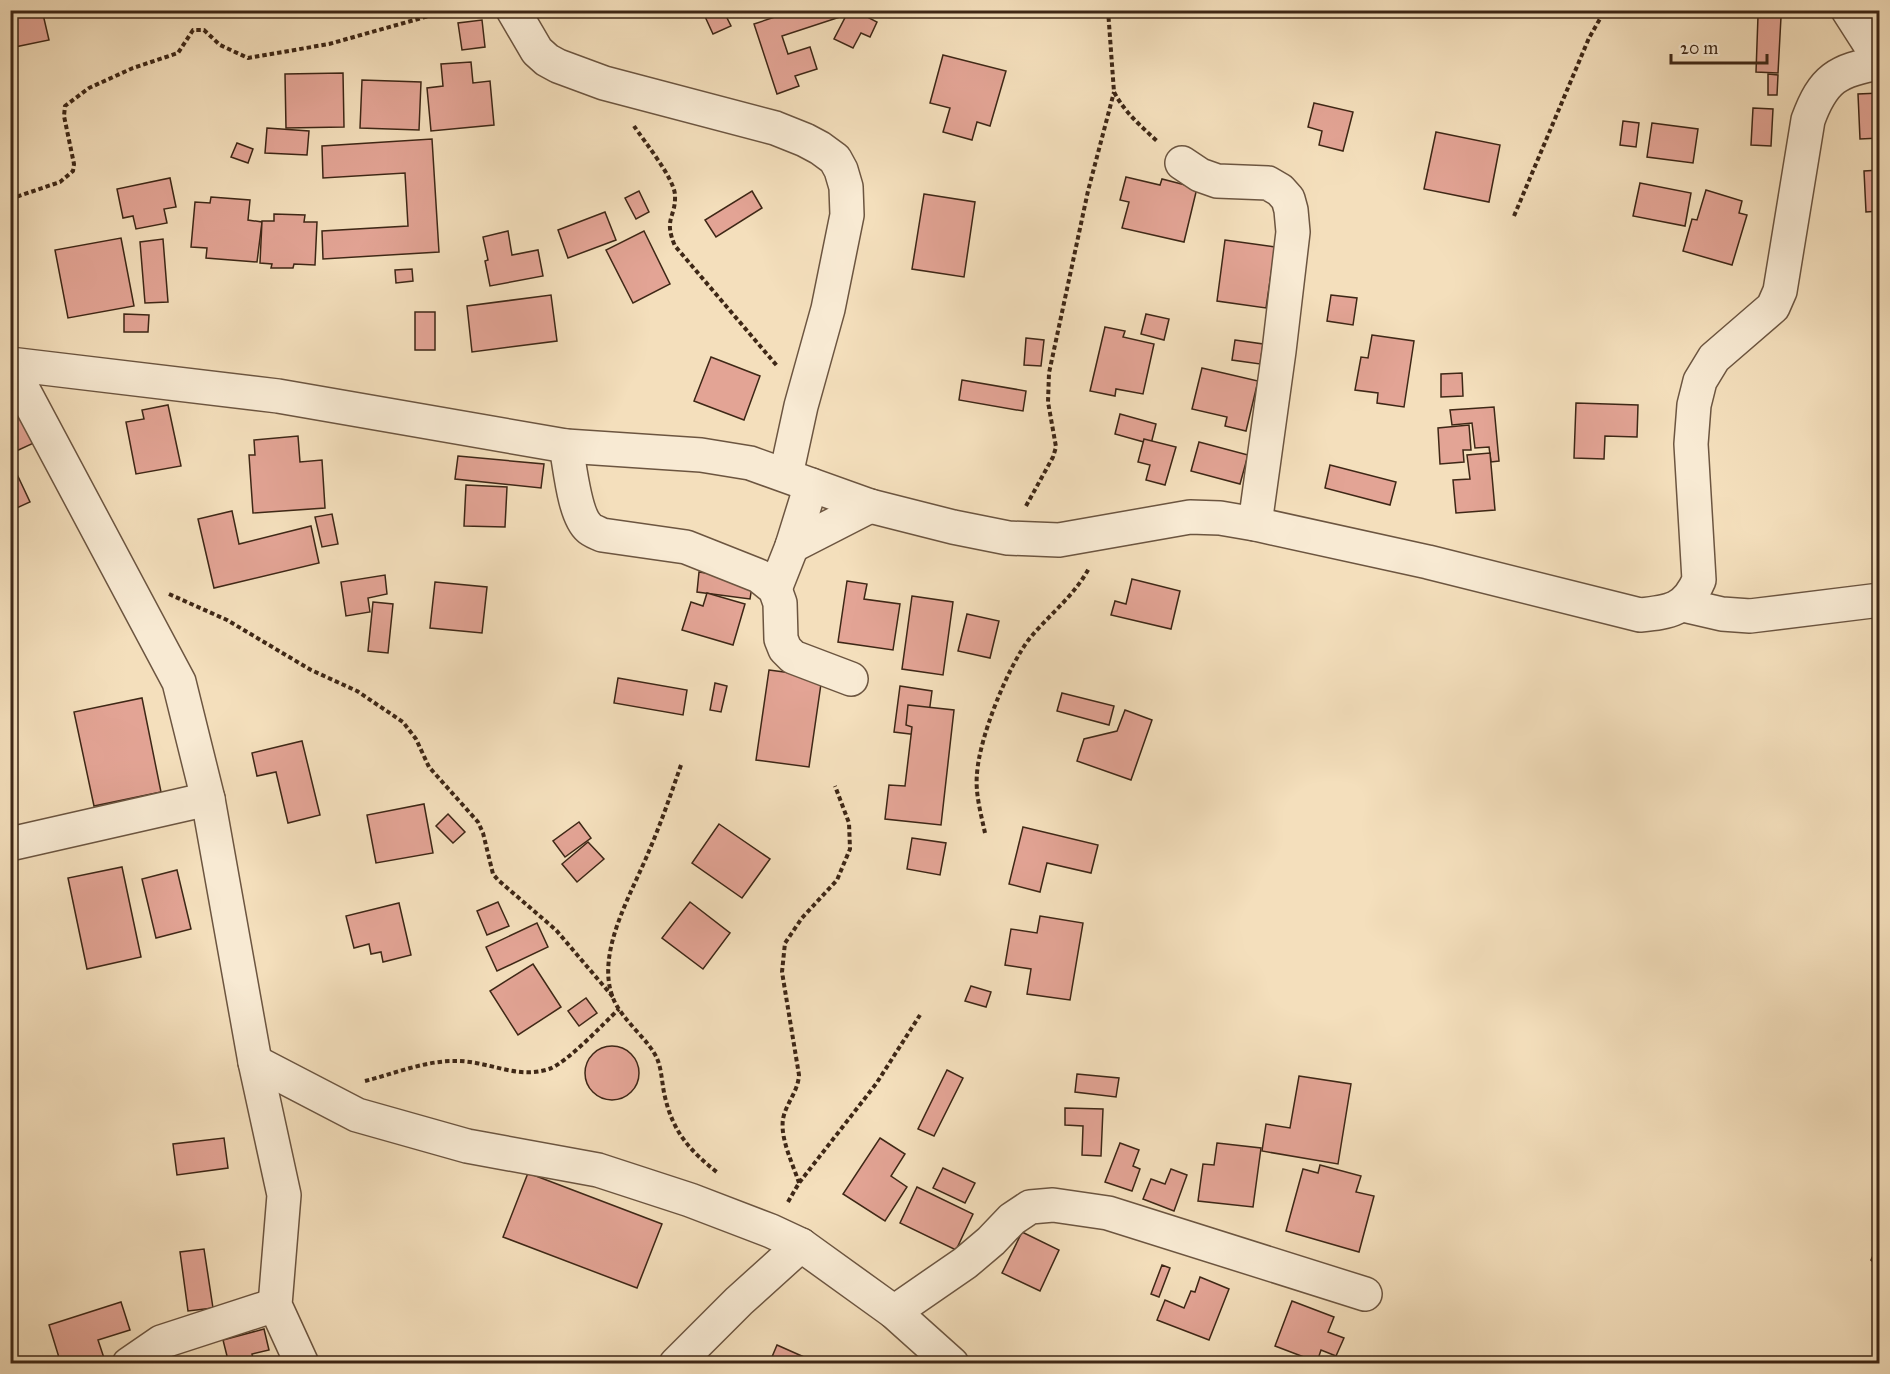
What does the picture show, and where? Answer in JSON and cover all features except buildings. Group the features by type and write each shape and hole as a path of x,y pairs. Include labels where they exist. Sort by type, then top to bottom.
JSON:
{"street":[{"path":"10,365 278,396 566,446 701,455 750,463 870,506 1008,538 1059,540 1190,517 1220,518 1428,562 1640,615 1667,612 1683,605 1692,595 1699,580 1691,444 1694,405 1700,381 1714,358 1773,307 1780,291 1808,120 1817,96 1835,77 1844,72 1880,62 1848,10"},
{"path":"516,12 524,32 537,51 558,66 604,83 775,128 805,140 835,159 838,164 846,187 847,215 828,309 801,406 792,546 775,589"},
{"path":"1182,163 1200,175 1217,181 1268,183 1280,190 1288,199 1291,210 1293,232 1256,524"},
{"path":"10,365 178,682 208,799 255,1062 284,1195 275,1305 302,1364"},
{"path":"566,446 578,506 590,529 602,535 686,547 759,576 775,589 780,603 781,639 785,649 793,657 851,679"},
{"path":"792,546 870,506"},
{"path":"1683,605 1722,614 1750,616 1880,600"},
{"path":"10,844 208,799"},
{"path":"255,1062 357,1115 467,1146 598,1170 690,1200 771,1231 801,1245 894,1312 952,1364"},
{"path":"894,1312 965,1263 991,1241 1012,1218 1030,1207 1053,1204 1108,1213 1365,1294"},
{"path":"676,1364 739,1300 801,1245"},
{"path":"129,1364 161,1342 275,1305"}],"path":[{"path":"10,199 60,182 73,171 74,164 64,116 65,106 89,88 133,68 178,53 193,30 204,30 220,45 248,58 329,44 450,10"},
{"path":"1008,538 1056,447 1048,402 1049,373 1088,191 1114,92 1108,10"},
{"path":"1514,216 1589,38 1605,10"},
{"path":"604,83 673,186 674,200 669,229 675,246 771,357 801,406"},
{"path":"1114,92 1132,118 1182,163"},
{"path":"985,833 976,774 980,752 993,713 1012,669 1028,641 1087,573 1107,533"},
{"path":"120,571 227,620 311,670 357,691 403,722 416,739 429,767 478,822 493,873 498,880 556,930 613,997 620,1010 658,1059 664,1096 673,1124 689,1149 726,1180"},
{"path":"613,997 608,973 610,950 616,927 666,811 681,765"},
{"path":"800,1183 785,1139 783,1120 798,1085 798,1075 782,972 782,958 785,943 802,918 837,880 850,849 849,823 835,786"},
{"path":"317,1094 435,1062 478,1063 508,1071 535,1073 552,1068 620,1010"},
{"path":"771,1231 800,1183 876,1084 920,1015"}]}
